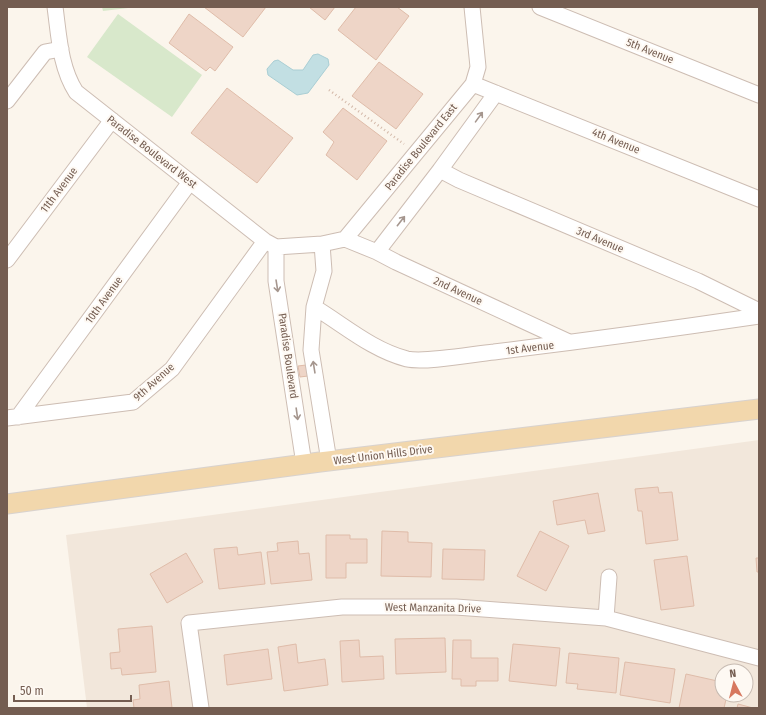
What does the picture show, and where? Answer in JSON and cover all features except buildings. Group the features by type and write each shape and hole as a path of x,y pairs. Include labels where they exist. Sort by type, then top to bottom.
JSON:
{"main road":[{"name":"West Union Hills Drive","path":"7,504 304,464 759,409"}],"street":[{"name":"Paradise Boulevard West","path":"55,7 64,68 68,81 76,92 270,244"},
{"name":"Paradise Boulevard East","path":"345,239 417,154 473,84 478,67 472,7"},
{"name":"5th Avenue","path":"540,7 759,95"},
{"path":"7,101 45,52 61,49"},
{"name":"4th Avenue","path":"473,84 759,199"},
{"path":"378,252 496,93"},
{"name":"11th Avenue","path":"7,260 112,120"},
{"name":"3rd Avenue","path":"440,170 459,180 698,281 759,312"},
{"name":"10th Avenue","path":"12,418 190,182"},
{"path":"270,244 306,246 345,239"},
{"name":"2nd Avenue","path":"345,239 378,252 396,262 570,343"},
{"name":"9th Avenue","path":"12,418 133,402 172,369 270,244"},
{"name":"Paradise Boulevard","path":"270,244 304,464"},
{"path":"322,244 324,271 314,307 311,350 329,461"},
{"name":"1st Avenue","path":"314,307 384,351 408,359 436,359 570,343 759,316"},
{"path":"606,618 609,578"},
{"name":"West Manzanita Drive","path":"201,708 189,623 342,607 456,607 606,618 759,658"}],"path":[{"path":"329,90 417,154"}],"shaded area":[{"path":"759,440 759,708 87,708 66,535"}],"green space":[{"path":"102,7 128,7 128,8 103,11"},
{"path":"118,14 202,75 172,117 87,57"}],"water":[{"path":"318,54 328,59 329,65 308,93 297,95 268,75 267,69 274,61 278,60 293,70 303,70 313,55"}]}
